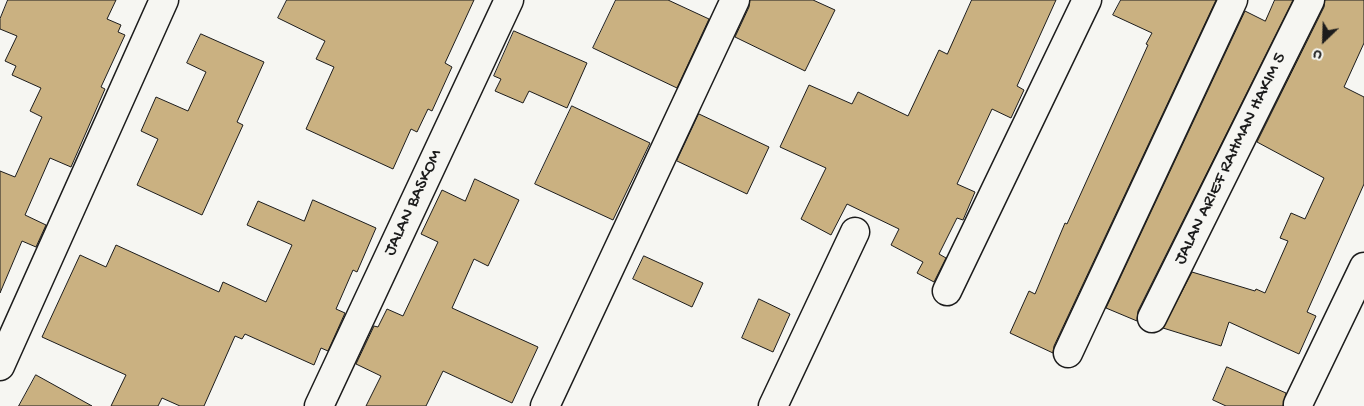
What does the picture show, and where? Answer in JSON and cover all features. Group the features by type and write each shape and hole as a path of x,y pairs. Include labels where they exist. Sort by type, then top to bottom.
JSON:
{"street":[{"path":"0,366 164,0"},
{"name":"JALAN BASKOM","path":"319,406 509,0"},
{"path":"545,406 735,0"},
{"path":"947,291 1087,0"},
{"path":"1068,353 1233,0"},
{"name":"JALAN ARIEF RAHMAN HAKIM 5","path":"1152,318 1310,0"},
{"path":"772,406 855,232"},
{"path":"1298,404 1364,267"}],"building":[{"path":"8,0 116,0 107,19 121,25 118,32 125,35 101,87 105,89 71,167 50,158 25,215 46,225 36,247 22,241 0,293 0,171 15,177 42,117 30,111 41,88 12,75 16,66 5,61 17,36 0,29 0,19"},
{"path":"287,0 474,0 445,63 452,67 432,111 428,109 417,132 411,129 393,169 306,129 334,67 316,59 325,41 278,18"},
{"path":"616,0 668,0 709,19 677,88 593,48"},
{"path":"750,0 813,0 835,10 805,71 735,37 749,7"},
{"path":"972,0 1056,0 1017,86 1024,90 1011,118 992,109 957,184 975,192 963,220 957,218 939,254 946,258 934,282 917,273 923,262 891,245 899,229 847,204 831,235 801,219 826,168 780,147 809,85 852,104 858,92 908,116 939,50 947,54"},
{"path":"1121,0 1216,0 1054,346 1053,353 1010,333 1029,291 1035,294 1065,223 1067,224 1152,33 1113,15"},
{"path":"1275,0 1293,0 1138,311 1137,321 1106,308 1245,11 1265,21"},
{"path":"1325,0 1364,0 1364,43 1344,87 1364,97 1364,184 1307,312 1316,316 1299,354 1229,322 1221,346 1163,328 1192,272 1265,293 1288,241 1280,238 1291,213 1305,219 1324,178 1257,142 1324,7"},
{"path":"514,31 587,63 567,108 529,91 523,103 495,91 501,79 494,76"},
{"path":"201,34 264,62 237,122 243,125 202,215 137,185 158,139 141,131 156,97 188,111 206,72 187,63"},
{"path":"572,106 650,143 613,220 535,184"},
{"path":"699,114 769,147 747,194 677,161"},
{"path":"475,179 519,200 488,266 474,259 452,308 538,347 512,403 443,371 426,406 366,406 381,376 356,364 374,326 378,327 387,309 403,316 438,242 421,234 442,190 465,201"},
{"path":"313,200 376,228 357,272 353,270 336,309 345,313 328,351 321,348 314,365 245,334 242,339 235,336 204,406 180,406 162,398 158,406 111,406 126,375 42,337 80,255 106,267 116,245 219,292 223,282 266,302 292,245 247,225 258,201 304,221"},
{"path":"644,256 703,283 692,307 633,279"},
{"path":"759,299 790,314 773,352 742,338"},
{"path":"1227,367 1286,393 1283,406 1226,406 1213,400"},
{"path":"36,375 92,406 19,406"}]}
